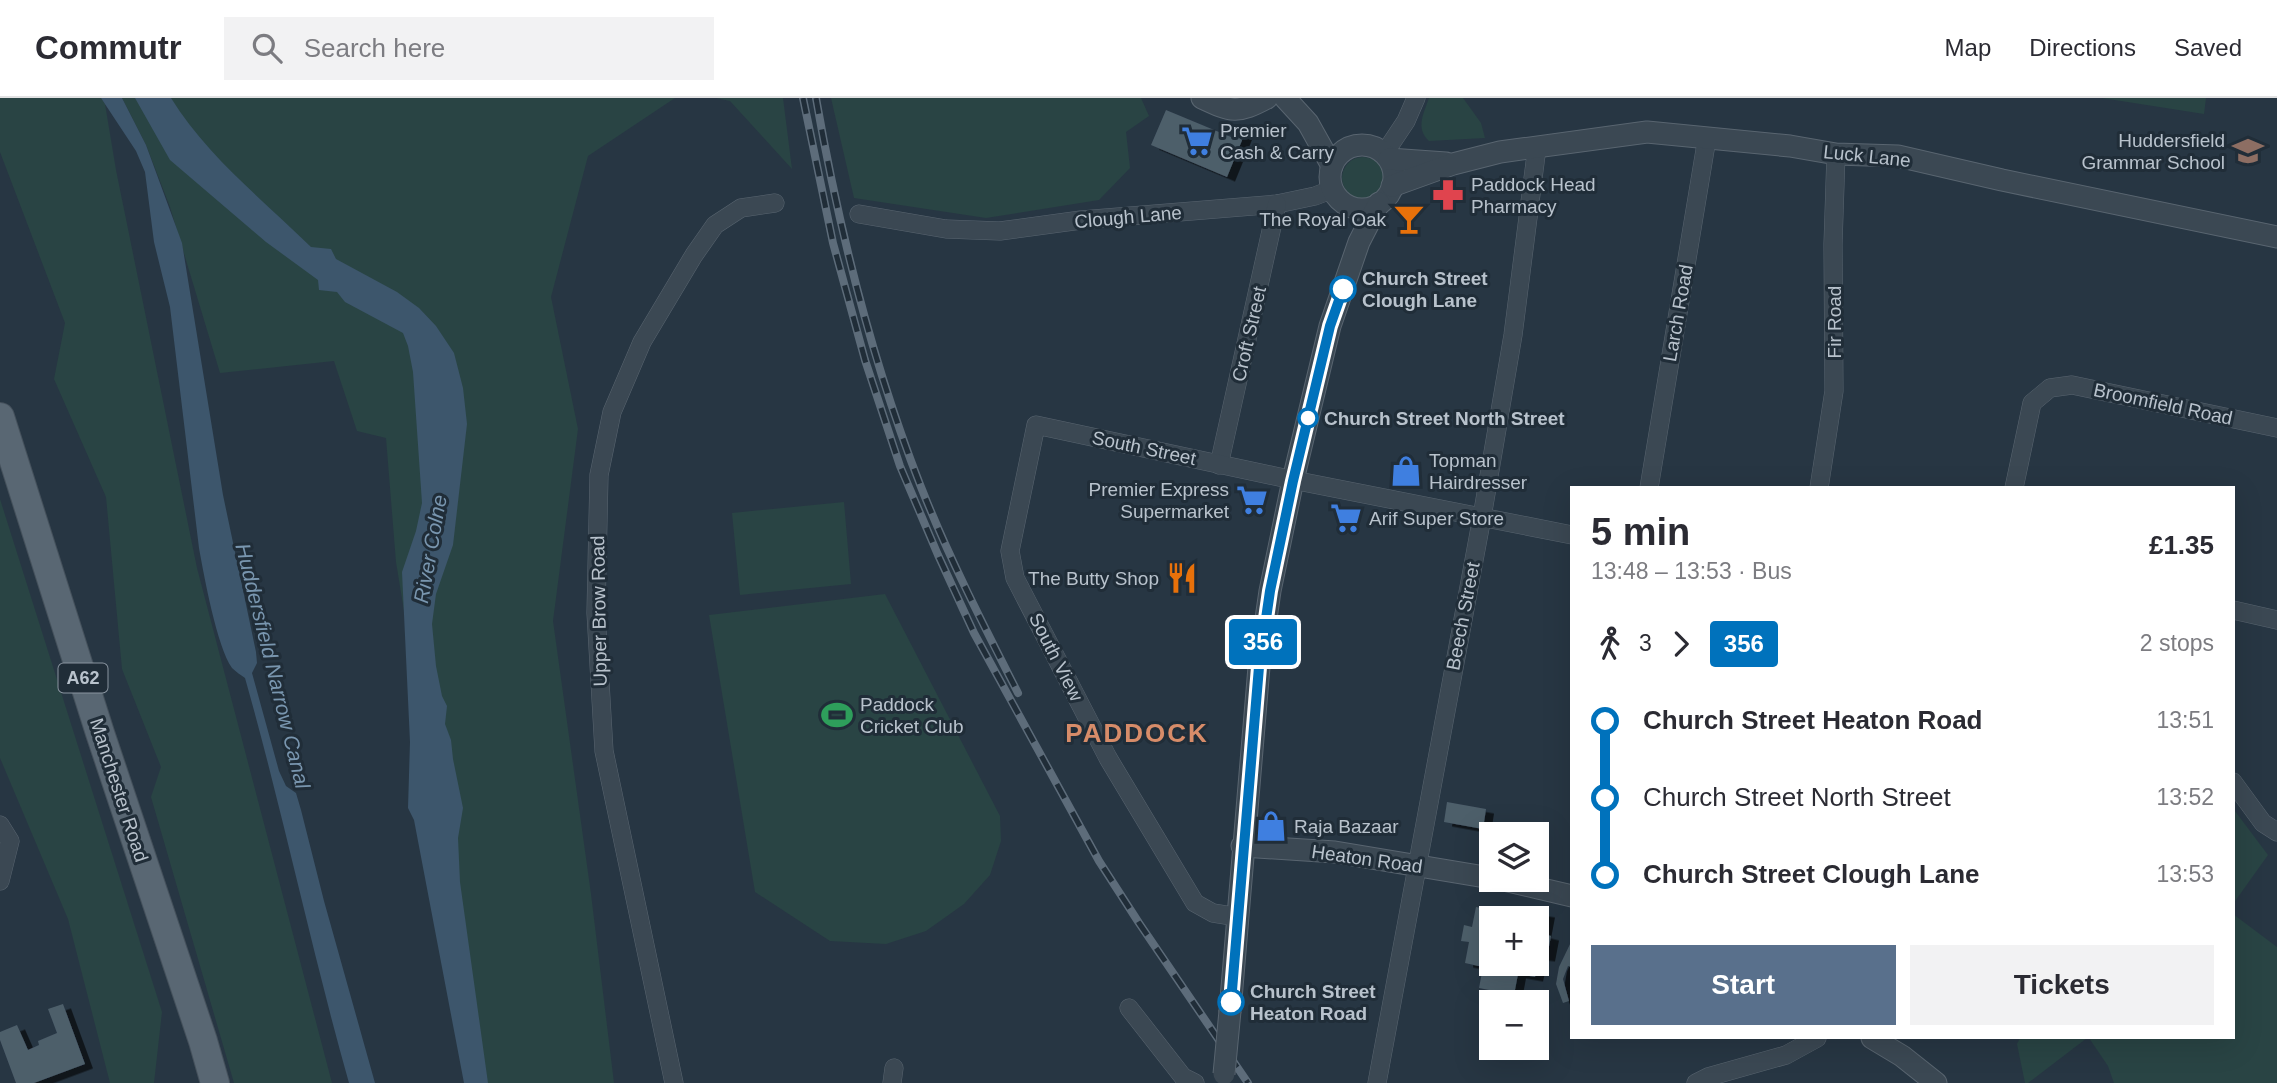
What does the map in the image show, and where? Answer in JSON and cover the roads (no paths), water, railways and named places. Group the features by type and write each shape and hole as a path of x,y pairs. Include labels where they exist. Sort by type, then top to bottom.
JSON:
{"main road":[{"name":"Manchester Road","path":"0,417 215,1083"}],"street":[{"path":"1202,98 1219,106 1245,110 1267,98"},
{"path":"1285,98 1308,123 1332,166"},
{"path":"1386,157 1416,98"},
{"path":"1308,123 1347,148"},
{"name":"Luck Lane","path":"1392,186 1453,164 1500,152 1647,132 1790,146 1836,154 1898,156 2277,237"},
{"name":"Larch Road","path":"1649,486 1707,138"},
{"path":"1340,197 1366,208 1379,203 1387,196 1392,186 1392,167 1379,150 1364,145 1347,148 1338,155 1330,174 1359,242"},
{"name":"Beech Street","path":"1377,1083 1514,335 1537,147"},
{"name":"Fir Road","path":"1819,486 1834,391 1833,244 1836,154"},
{"name":"Luck Lane","path":"1386,157 1453,164"},
{"name":"Clough Lane","path":"859,214 919,232 1000,231 1095,219 1277,204 1315,196 1340,197"},
{"name":"Upper Brow Road","path":"674,1083 604,751 596,613 598,475 612,412 642,342 694,255 715,225 741,208 775,203"},
{"path":"1224,1078 1242,845 1259,667 1270,591 1330,326 1359,242 1379,203"},
{"name":"Croft Street","path":"1219,465 1277,204"},
{"name":"Broomfield Road","path":"2014,486 2032,403 2050,388 2072,385 2277,428"},
{"name":"South Street","path":"1036,425 1293,481 1570,536"},
{"name":"South View","path":"1036,425 1010,551 1015,578 1108,758 1195,903 1213,913 1238,917"},
{"path":"2235,610 2277,620"},
{"path":"2235,785 2263,823 2277,832"},
{"path":"0,825 10,841 0,881"},
{"name":"Heaton Road","path":"1242,845 1335,852 1479,876"},
{"path":"1549,891 1570,896"},
{"path":"1129,1008 1183,1077 1195,1083"},
{"path":"1696,1083 1708,1077 1786,1055 1815,1039"},
{"path":"1874,1039 1902,1056 1936,1083"}],"water":[{"path":"101,98 122,98 146,145 182,243 223,495 256,652 257,663 252,673 279,771 286,786 296,793 375,1083 349,1083 245,678 232,668 226,658 216,628 199,548 170,307 154,242 145,172 136,151"},
{"name":"River Colne","path":"135,98 171,98 218,158 311,247 331,249 336,259 397,292 419,308 436,326 454,353 463,388 467,424 453,545 436,594 432,624 436,666 442,696 447,706 445,724 451,740 463,808 458,838 460,882 488,1083 464,1083 414,820 408,808 410,742 402,572 422,503 413,372 408,346 403,333 345,302 337,292 319,290 318,280 266,242 170,160"}],"railway":[{"path":"803,98 833,243 865,360 900,466 938,555 974,633 1099,861 1248,1083"},
{"path":"816,98 846,246 872,344 903,440 943,540 1018,693"}],"place":[{"name":"Premier Cash & Carry","path":"1197,141"},
{"name":"Huddersfield Grammar School","path":"2248,151"},
{"name":"Paddock Head Pharmacy","path":"1448,195"},
{"name":"The Royal Oak","path":"1409,219"},
{"name":"Church Street Clough Lane","path":"1343,289"},
{"name":"Church Street North Street","path":"1308,418"},
{"name":"Topman Hairdresser","path":"1406,471"},
{"name":"Premier Express Supermarket","path":"1252,500"},
{"name":"Arif Super Store","path":"1346,518"},
{"name":"The Butty Shop","path":"1182,578"},
{"name":"Paddock Cricket Club","path":"837,715"},
{"name":"Raja Bazaar","path":"1271,826"},
{"name":"Church Street Heaton Road","path":"1231,1002"}],"district":[{"name":"PADDOCK","path":"1137,733"}],"water label":[{"name":"Huddersfield Narrow Canal","path":"273,666"}]}
